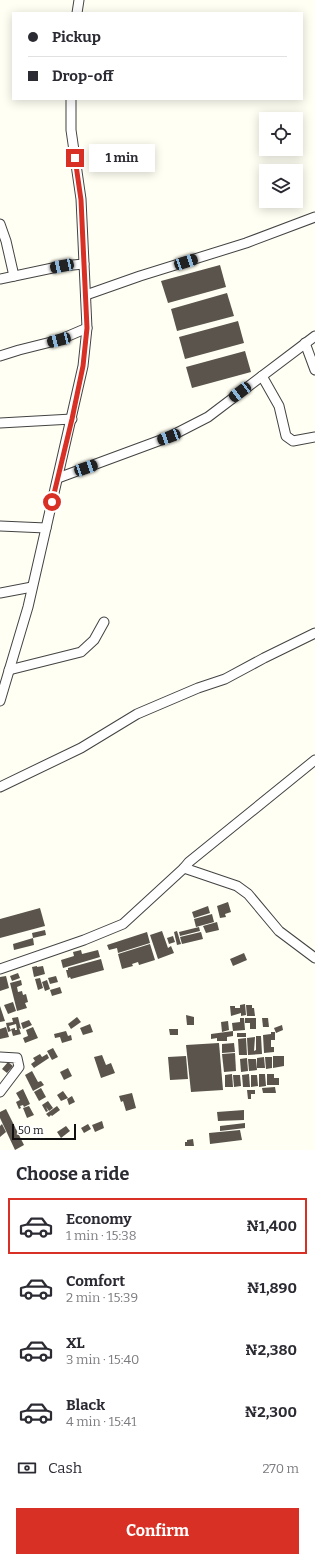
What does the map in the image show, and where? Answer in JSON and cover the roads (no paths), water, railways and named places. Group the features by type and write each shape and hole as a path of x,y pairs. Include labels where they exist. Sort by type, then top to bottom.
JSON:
{"street":[{"path":"78,12 79,0"},
{"path":"0,701 32,587 83,366 87,328 86,295 81,200 71,130 71,100"},
{"path":"86,295 140,276 246,243 315,217"},
{"path":"0,224 6,241 14,276"},
{"path":"0,279 62,266 84,264"},
{"path":"0,356 59,340 87,328"},
{"path":"58,478 169,437 208,417 315,336"},
{"path":"305,343 315,370"},
{"path":"262,376 279,406 286,436 293,441 315,438"},
{"path":"0,423 72,419"},
{"path":"0,526 46,528"},
{"path":"0,593 32,587"},
{"path":"9,670 81,652 94,640 104,622"},
{"path":"0,787 81,748 137,714 198,688 225,679 315,633"},
{"path":"0,969 84,940 122,924 189,862 315,760"},
{"path":"184,868 237,886 248,894 279,931 315,958"},
{"path":"0,1057 17,1058 19,1067 0,1092"}]}
